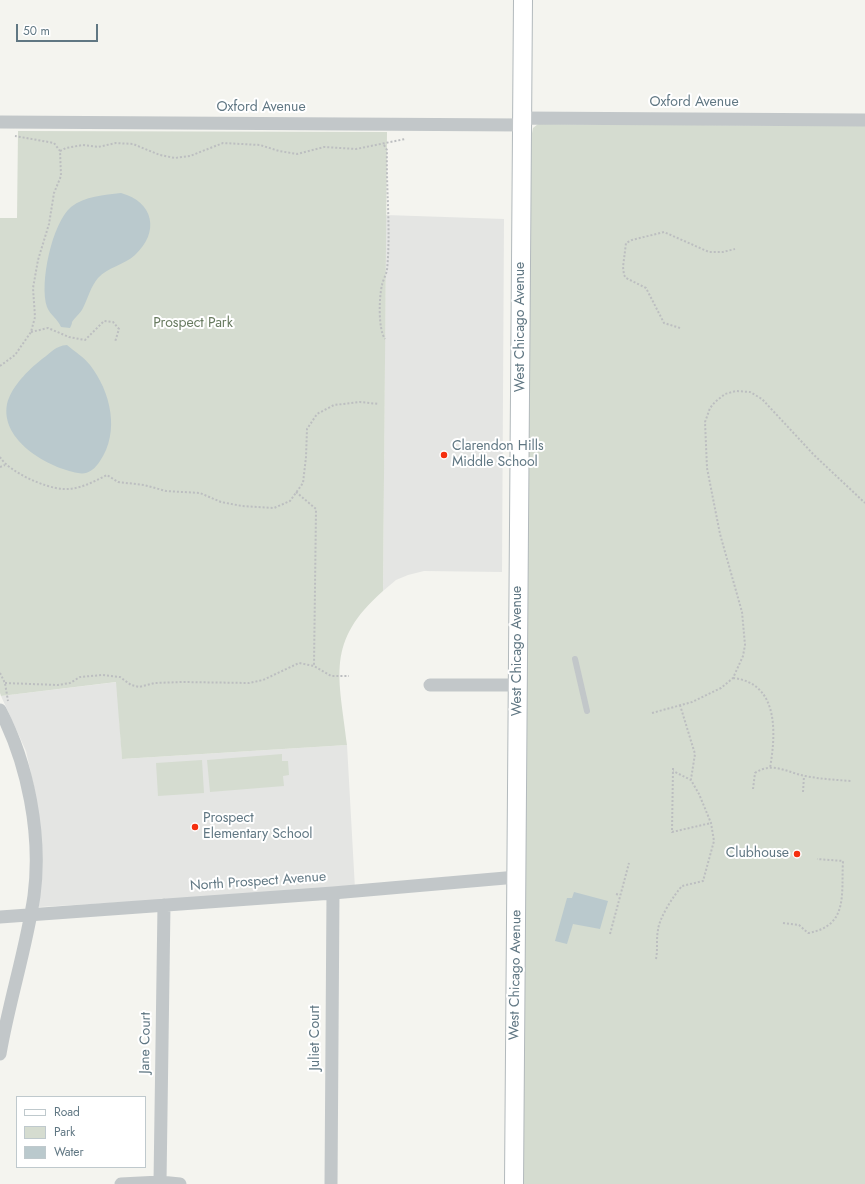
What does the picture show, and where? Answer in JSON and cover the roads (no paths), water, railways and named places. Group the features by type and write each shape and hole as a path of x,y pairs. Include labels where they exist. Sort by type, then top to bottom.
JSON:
{"main road":[{"name":"West Chicago Avenue","path":"514,1184 523,0"}],"street":[{"name":"Oxford Avenue","path":"0,122 865,120"},
{"path":"430,685 518,685"},
{"path":"0,1054 31,915 34,895 35,848 25,772 4,705"},
{"name":"North Prospect Avenue","path":"0,917 333,893 517,877"},
{"name":"Juliet Court","path":"331,1184 333,893"},
{"name":"Jane Court","path":"160,1182 164,905"},
{"path":"121,1184 160,1182 180,1184"}],"lane":[{"path":"575,659 587,711"}],"water":[{"path":"121,193 132,197 141,203 147,211 150,219 148,237 143,246 135,255 106,271 98,278 91,288 82,310 72,322 70,328 61,327 48,310 45,297 46,269 58,226 64,215 76,203 82,200 108,194"},
{"path":"67,345 88,362 97,376 108,400 110,412 110,438 106,450 96,467 85,473 66,470 41,459 19,441 11,430 7,417 7,404 9,398 12,391 21,379 37,363 54,350"},
{"path":"574,892 608,901 600,929 573,924 567,944 555,941 567,898 572,898"}],"place":[{"name":"Clarendon Hills Middle School","path":"444,455"},
{"name":"Prospect Elementary School","path":"195,827"},
{"name":"Clubhouse","path":"797,854"}],"park label":[{"name":"Prospect Park","path":"193,324"}]}
